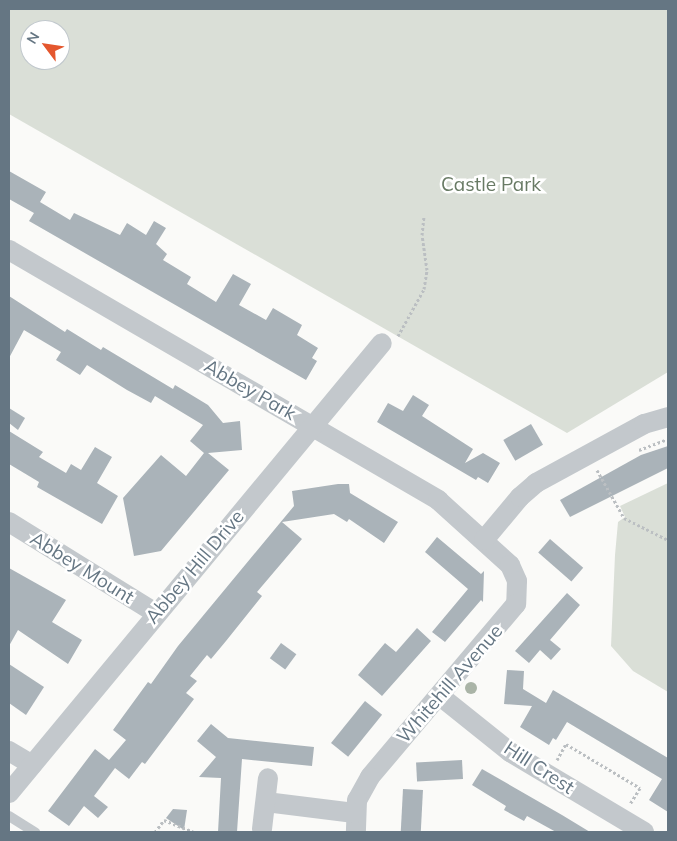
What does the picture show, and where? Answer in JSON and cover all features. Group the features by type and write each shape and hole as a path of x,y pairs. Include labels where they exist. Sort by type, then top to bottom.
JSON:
{"street":[{"name":"Abbey Park","path":"9,250 438,500 484,540"},
{"name":"Abbey Hill Drive","path":"9,793 156,613 382,343"},
{"path":"484,540 536,483 644,424 668,417"},
{"name":"Abbey Mount","path":"9,522 156,613"},
{"name":"Whitehill Avenue","path":"355,823 362,787 516,604 516,581 510,565 484,540"},
{"name":"Hill Crest","path":"440,696 510,752 644,832"},
{"path":"9,751 32,765"},
{"path":"262,829 268,778"},
{"path":"266,802 355,823"}],"lane":[{"path":"9,816 34,832"}],"path":[{"path":"382,343 395,345 398,334 424,289 427,270 422,235 424,216"},
{"path":"588,454 624,518 668,540"},
{"path":"547,775 566,744 640,788 621,819"},
{"path":"155,832 164,820 194,832"}],"green space":[{"name":"Castle Park","path":"9,9 668,9 668,372 567,433 9,114"},
{"path":"668,483 668,692 633,671 611,646 618,522 625,517 620,506"}],"building":[{"path":"9,171 46,192 40,202 70,220 74,213 120,235 127,223 146,235 154,221 166,228 156,244 167,254 163,260 191,277 187,284 216,302 233,274 251,284 239,305 266,320 273,308 302,325 297,335 318,348 312,358 317,361 306,380 29,221 34,213 9,199"},
{"path":"9,296 65,332 67,329 101,350 103,347 173,389 175,385 208,405 223,423 240,421 242,450 208,453 229,470 161,551 134,556 123,498 161,455 186,476 204,453 190,441 203,425 155,396 151,403 87,365 80,375 56,360 61,352 24,330 9,358"},
{"path":"413,395 429,405 422,416 473,449 465,463 483,453 500,463 488,483 478,477 476,480 377,422 388,403 403,411"},
{"path":"9,408 25,418 18,430 9,423"},
{"path":"531,424 543,445 515,461 503,440"},
{"path":"9,431 43,452 39,457 66,473 71,464 81,470 95,447 112,457 97,483 118,496 102,524 37,487 39,482 9,464"},
{"path":"668,446 668,468 570,517 560,500 641,455"},
{"path":"349,484 350,493 398,522 384,543 349,519 347,522 334,514 282,522 302,539 257,592 262,596 226,641 211,659 207,655 190,676 197,681 186,693 194,699 145,764 142,762 129,779 115,768 94,796 108,807 98,818 84,806 69,826 48,811 95,749 109,760 126,740 113,730 148,682 151,684 178,646 294,506 292,491"},
{"path":"437,537 481,574 484,571 483,602 481,600 445,642 432,632 468,589 425,552"},
{"path":"550,539 583,568 571,581 538,553"},
{"path":"9,568 66,600 52,622 82,640 68,664 18,630 9,646"},
{"path":"567,593 580,605 550,640 561,649 551,660 540,650 529,663 515,651"},
{"path":"417,628 431,641 382,696 358,675 385,643 396,652"},
{"path":"281,643 296,654 285,670 270,658"},
{"path":"9,664 44,687 26,715 9,703"},
{"path":"507,670 524,671 523,689 546,703 553,690 668,758 668,812 649,800 662,779 567,722 556,740 553,738 549,745 520,727 532,706 504,704"},
{"path":"365,701 382,715 348,757 331,743"},
{"path":"211,724 228,738 314,747 312,766 242,759 237,832 218,832 221,778 199,777 216,757 197,741"},
{"path":"462,760 463,779 417,781 416,762"},
{"path":"482,769 590,832 556,832 527,816 524,821 504,810 506,806 472,785"},
{"path":"403,789 423,790 421,832 401,832"},
{"path":"173,809 187,810 184,830 166,818"}]}
